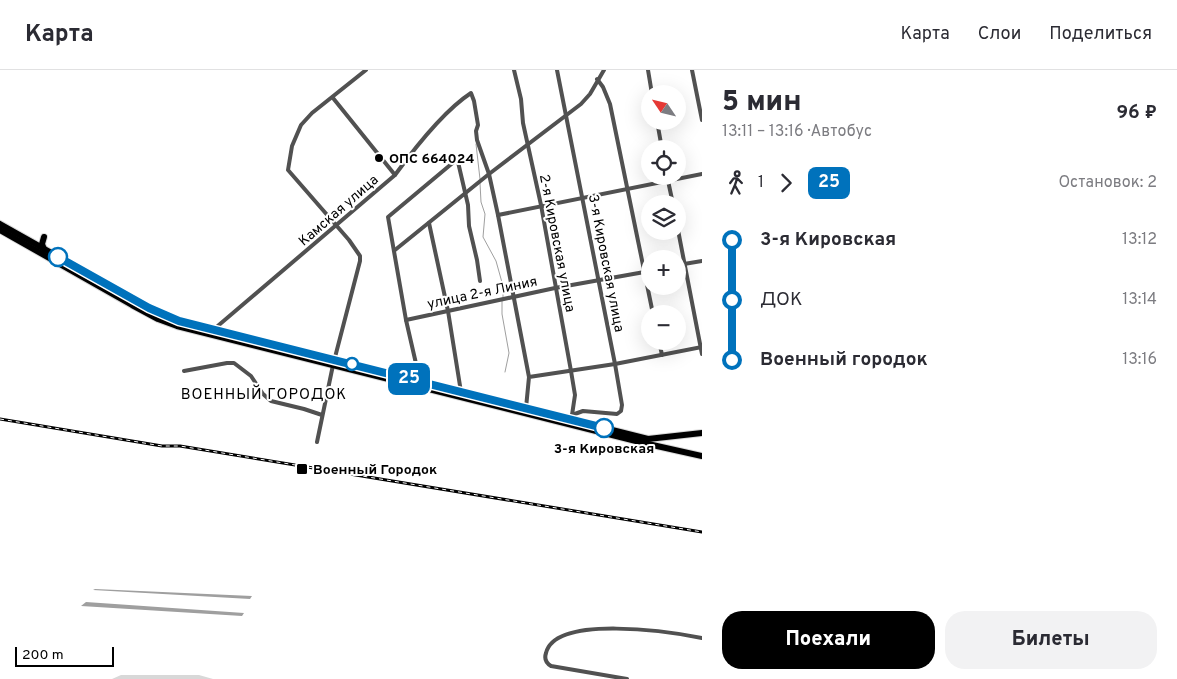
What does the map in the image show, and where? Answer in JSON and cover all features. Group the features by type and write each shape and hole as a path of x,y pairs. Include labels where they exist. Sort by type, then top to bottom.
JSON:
{"main road":[{"path":"0,224 156,312 179,321 648,444 702,456"},
{"path":"0,230 132,305 166,322 204,333 571,417 648,439 702,433"},
{"path":"44,237 42,244 44,249"},
{"path":"682,451 677,447 676,442 683,436"}],"street":[{"path":"317,442 333,362 360,256 288,170 292,146 301,125 312,113 366,70"},
{"name":"2-я Кировская улица","path":"514,70 521,99 523,123 541,205 575,395 571,417"},
{"name":"3-я Кировская улица","path":"557,70 616,364 622,405 621,410 617,414 583,411 571,417"},
{"path":"394,250 587,98 604,70"},
{"path":"648,70 650,85"},
{"path":"692,70 702,120"},
{"path":"597,79 603,87 610,104 641,258"},
{"name":"Камская улица","path":"213,330 395,175 410,155 459,101 471,93 478,125 476,131 477,140 489,174"},
{"path":"333,98 395,175"},
{"path":"420,382 406,320 388,216 455,161 458,162 468,205 469,226 480,281"},
{"path":"489,174 529,377 526,408"},
{"path":"686,176 702,174"},
{"path":"498,215 641,185"},
{"path":"429,223 448,311 462,392"},
{"path":"686,264 702,261"},
{"name":"улица 2-я Линия","path":"406,320 555,288 641,273"},
{"path":"686,274 702,354"},
{"path":"529,377 616,364 701,347"},
{"path":"661,350 662,355"},
{"path":"184,371 227,363 234,364 252,376 265,396 271,401 304,408 322,415"},
{"path":"627,679 551,666 545,659 547,650 555,641 563,636 584,630 614,628 702,638"}],"shaded area":[{"path":"93,590 252,596 250,599"},
{"path":"86,602 244,613 242,616 81,606"},
{"path":"121,675 199,675 213,679 112,679"}],"waterway":[{"path":"476,144 480,179"},
{"path":"480,183 481,202 485,214 483,237 496,261 503,286 503,297"},
{"path":"502,301 502,314 509,353 505,372"}],"railway":[{"path":"0,419 162,446 180,446 702,532"}],"bus line":[{"name":"25","path":"58,257 168,318 604,428"}],"place":[{"name":"ОПС 664024","path":"379,158"},
{"name":"3-я Кировская","path":"604,428"},
{"name":"Военный Городок","path":"302,469"}],"district":[{"name":"ВОЕННЫЙ ГОРОДОК","path":"264,394"}]}
